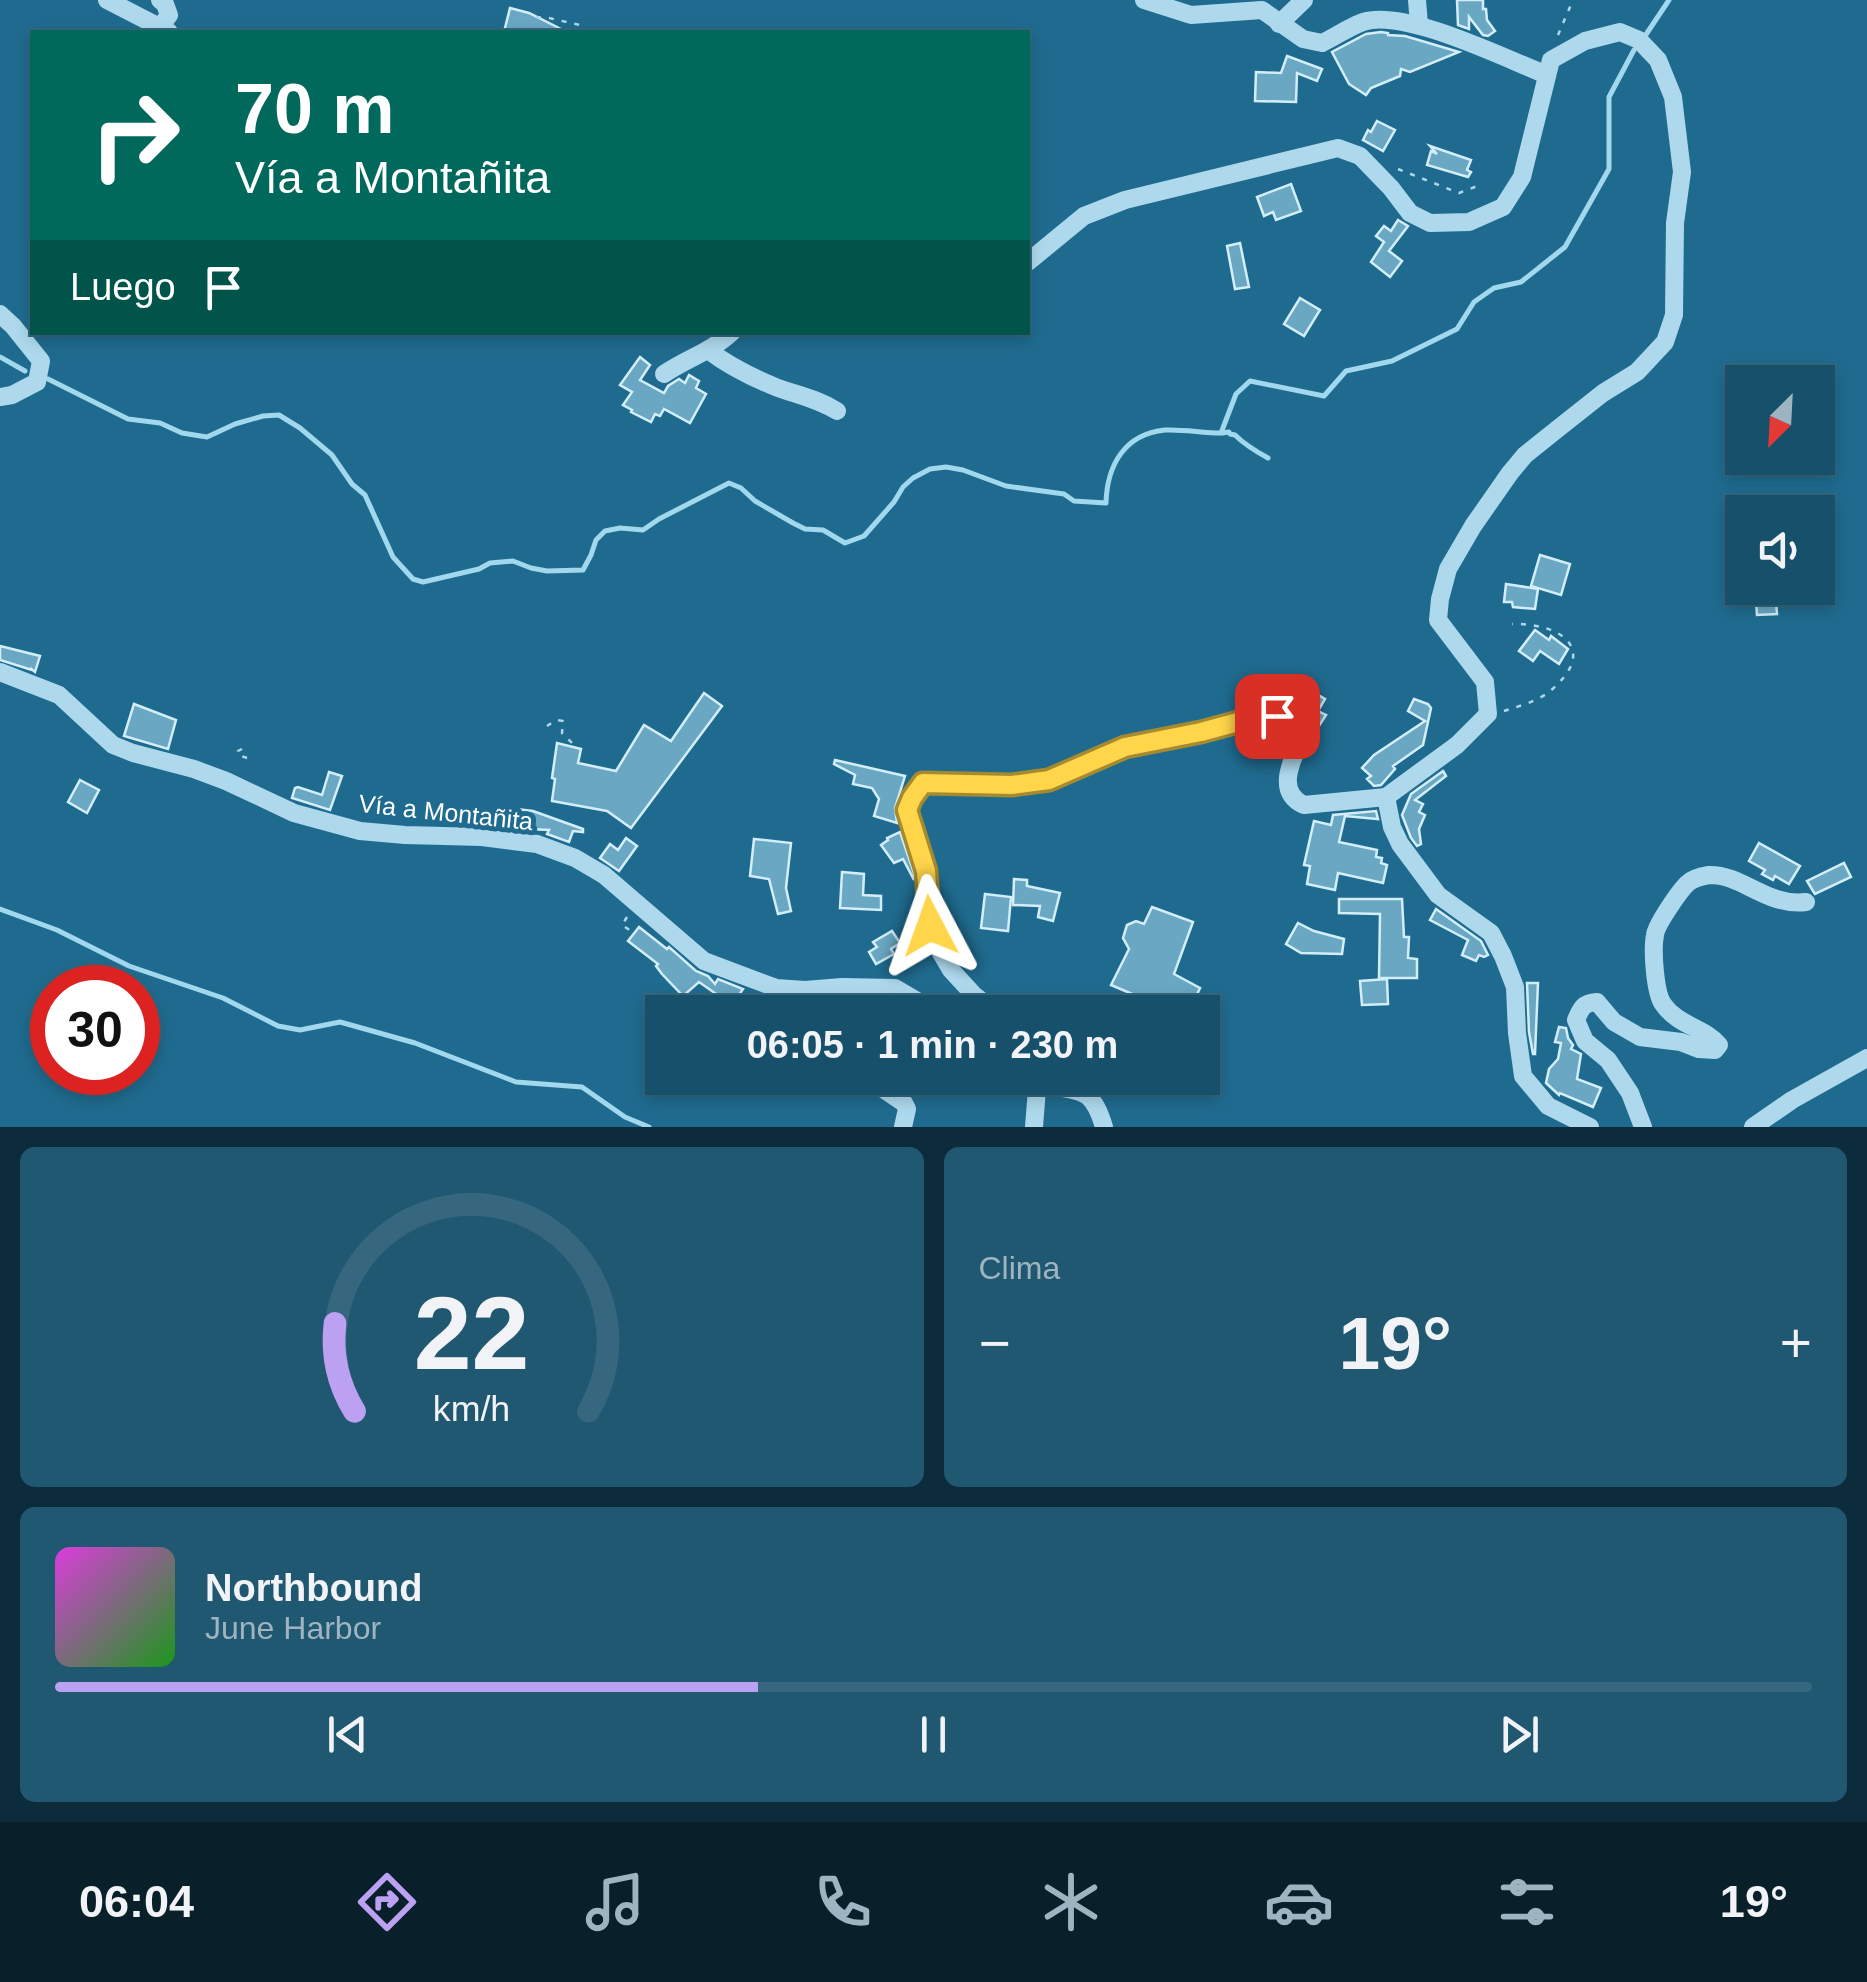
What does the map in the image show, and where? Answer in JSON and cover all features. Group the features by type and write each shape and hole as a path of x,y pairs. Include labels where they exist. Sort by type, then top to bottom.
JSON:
{"street":[{"path":"107,0 165,29 169,15 160,0"},
{"path":"1144,0 1192,15 1262,10 1303,39 1322,44 1363,22 1383,20 1418,25 1549,68"},
{"path":"1279,24 1304,0"},
{"path":"1417,0 1418,25"},
{"path":"974,995 951,970 930,926 926,871 907,810 923,783 1012,785 1049,780 1125,747 1277,716 1294,725 1301,739 1287,779 1295,800 1304,804 1386,796 1457,745 1488,714 1485,682 1438,620 1448,569 1473,526 1525,456 1603,393 1637,372 1665,342 1674,315 1675,223 1682,172 1673,97 1658,60 1639,40 1620,32 1584,41 1549,68 1522,177 1503,207 1469,222 1430,223 1410,213 1360,156 1338,148 1125,200 1084,216 1030,260"},
{"path":"0,314 42,362 37,382 0,397"},
{"path":"664,374 728,335"},
{"path":"708,350 750,376 836,410"},
{"name":"Vía a Montañita","path":"0,672 59,695 105,738 133,753 194,768 294,813 360,831 482,837 536,844 576,858 604,874 704,961 776,988 895,988 907,995"},
{"path":"1386,796 1400,844 1438,895 1491,932 1504,956 1515,988 1523,1076 1548,1106 1590,1127"},
{"path":"1643,1127 1630,1093 1608,1060 1584,1041 1576,1020 1581,1008 1598,1002 1614,1022 1640,1038 1715,1050 1719,1044 1712,1036 1684,1024 1661,1002 1654,932 1689,880 1705,875 1723,876 1792,904 1806,902"},
{"path":"842,987 843,995"},
{"path":"1753,1127 1867,1058"},
{"path":"893,1095 908,1109 903,1127"},
{"path":"1034,1127 1037,1095"},
{"path":"1088,1095 1104,1127"}],"path":[{"path":"1549,68 1557,37 1574,0"},
{"path":"536,17 584,26 586,30"},
{"path":"1372,168 1395,168 1459,193 1480,185"},
{"path":"1488,714 1548,693 1571,663 1574,649 1570,640 1545,626 1512,624"},
{"path":"547,726 562,721 562,733 574,745"},
{"path":"242,750 238,750 238,755 250,759"},
{"path":"626,918 622,925 634,933"}],"building":[{"path":"1457,0 1483,0 1487,20 1495,31 1483,35 1469,17 1469,29 1458,25"},
{"path":"510,8 563,30 504,30"},
{"path":"1381,32 1459,52 1410,72 1401,69 1400,76 1371,88 1366,95 1349,84 1332,52 1366,34"},
{"path":"1287,56 1322,69 1317,81 1297,73 1296,102 1255,101 1256,72 1281,73"},
{"path":"1377,121 1395,130 1383,151 1363,140"},
{"path":"1430,146 1471,160 1468,177 1427,165 1431,151 1437,154"},
{"path":"1291,184 1301,211 1276,220 1273,212 1264,216 1257,197"},
{"path":"1398,220 1408,226 1389,251 1402,261 1390,277 1371,262 1384,242 1376,236 1384,226 1391,231"},
{"path":"1240,243 1249,287 1235,289 1227,246"},
{"path":"1300,298 1320,310 1304,336 1284,324"},
{"path":"640,357 650,365 640,380 664,393 679,379 685,383 689,375 699,381 696,388 706,394 690,423 664,409 651,422 623,405 632,392 620,385"},
{"path":"1540,555 1570,564 1561,595 1531,586"},
{"path":"1506,584 1538,589 1535,609 1504,602"},
{"path":"1756,605 1776,605 1777,614 1757,615"},
{"path":"1535,630 1568,649 1559,664 1540,651 1533,661 1519,651"},
{"path":"0,646 40,656 35,672 0,660"},
{"path":"1308,689 1325,699 1318,711 1326,715 1319,726 1310,722 1308,725 1295,709"},
{"path":"704,693 722,706 631,828 607,811 552,801 557,743 581,749 578,763 616,771 644,725 671,741"},
{"path":"1414,699 1431,708 1423,745 1393,766 1395,769 1381,785 1374,786 1367,779 1371,776 1362,768 1374,755 1425,721 1408,711"},
{"path":"134,704 176,720 168,749 124,736"},
{"path":"835,760 905,776 895,808 897,823 874,816 879,799 872,788 853,784 855,775 834,764"},
{"path":"1443,771 1446,776 1415,800 1423,804 1419,812 1425,815 1419,829 1421,844 1417,846 1402,815 1411,794"},
{"path":"329,772 342,776 330,810 292,798 298,787 322,795"},
{"path":"80,780 99,790 87,813 68,802"},
{"path":"508,808 533,811 583,832 573,831 569,842 547,834 549,830 507,828"},
{"path":"1376,811 1378,819 1345,816 1339,842 1377,850 1376,857 1387,865 1383,883 1338,873 1335,890 1307,884 1310,866 1304,865 1314,821 1331,825 1333,815"},
{"path":"900,832 914,880 903,859 894,863 881,845"},
{"path":"626,838 637,846 619,871 600,858 610,844 618,850"},
{"path":"754,839 791,843 786,888 791,911 778,914 769,879 750,876"},
{"path":"1759,843 1800,866 1789,884 1762,874 1765,870 1749,861"},
{"path":"1844,863 1851,877 1815,894 1807,881"},
{"path":"842,872 864,874 863,895 881,896 881,910 840,908"},
{"path":"1014,879 1060,893 1053,921 1038,917 1040,906 1013,905"},
{"path":"985,894 1011,897 1008,931 981,928"},
{"path":"1339,899 1402,899 1404,937 1409,937 1408,958 1417,959 1417,978 1379,978 1380,914 1339,913"},
{"path":"1152,907 1193,922 1174,974 1200,988 1197,995 1135,995 1111,985 1129,949 1123,938 1127,925 1136,921 1144,924"},
{"path":"1436,909 1481,941 1488,955 1479,955 1476,961 1462,955 1468,940 1430,920"},
{"path":"1298,923 1344,939 1342,954 1301,953 1286,944"},
{"path":"639,927 715,984 718,979 743,989 739,995 718,995 699,982 682,995 658,964 628,941"},
{"path":"892,931 900,943 891,949 894,954 876,964 869,952 877,947 873,942"},
{"path":"1387,979 1388,1004 1362,1005 1360,981"},
{"path":"1527,983 1538,983 1535,1054 1529,1032"},
{"path":"1559,1027 1566,1028 1571,1049 1581,1054 1577,1079 1601,1088 1593,1107 1559,1095 1546,1083 1549,1069 1558,1059 1561,1043 1555,1042"}],"waterway":[{"path":"1645,36 1669,0"},
{"path":"48,379 128,419 160,423 182,433 207,437 235,424 279,415 332,455 352,484 365,495 393,557 413,579 423,582 490,563 513,561 547,571 583,570 596,540 605,531 643,530 729,483 793,523 805,529 823,530 845,543 864,536 903,487 930,469 963,470 1006,486 1064,494 1074,501 1106,503 1114,465 1120,454 1139,438 1165,430 1221,433 1236,394 1250,381 1324,396 1346,371 1392,361 1457,329 1474,302 1494,288 1521,282 1565,247 1609,169 1609,97 1634,50"},
{"path":"0,357 25,371"},
{"path":"1222,433 1235,435 1268,458"},
{"path":"0,909 57,930 129,966 223,998 278,1026 300,1030 340,1022 415,1043 516,1082 582,1087 625,1117 649,1127"}],"route":[{"path":"930,926 926,871 907,810 923,783 1012,785 1049,780 1125,747 1277,716"}]}
